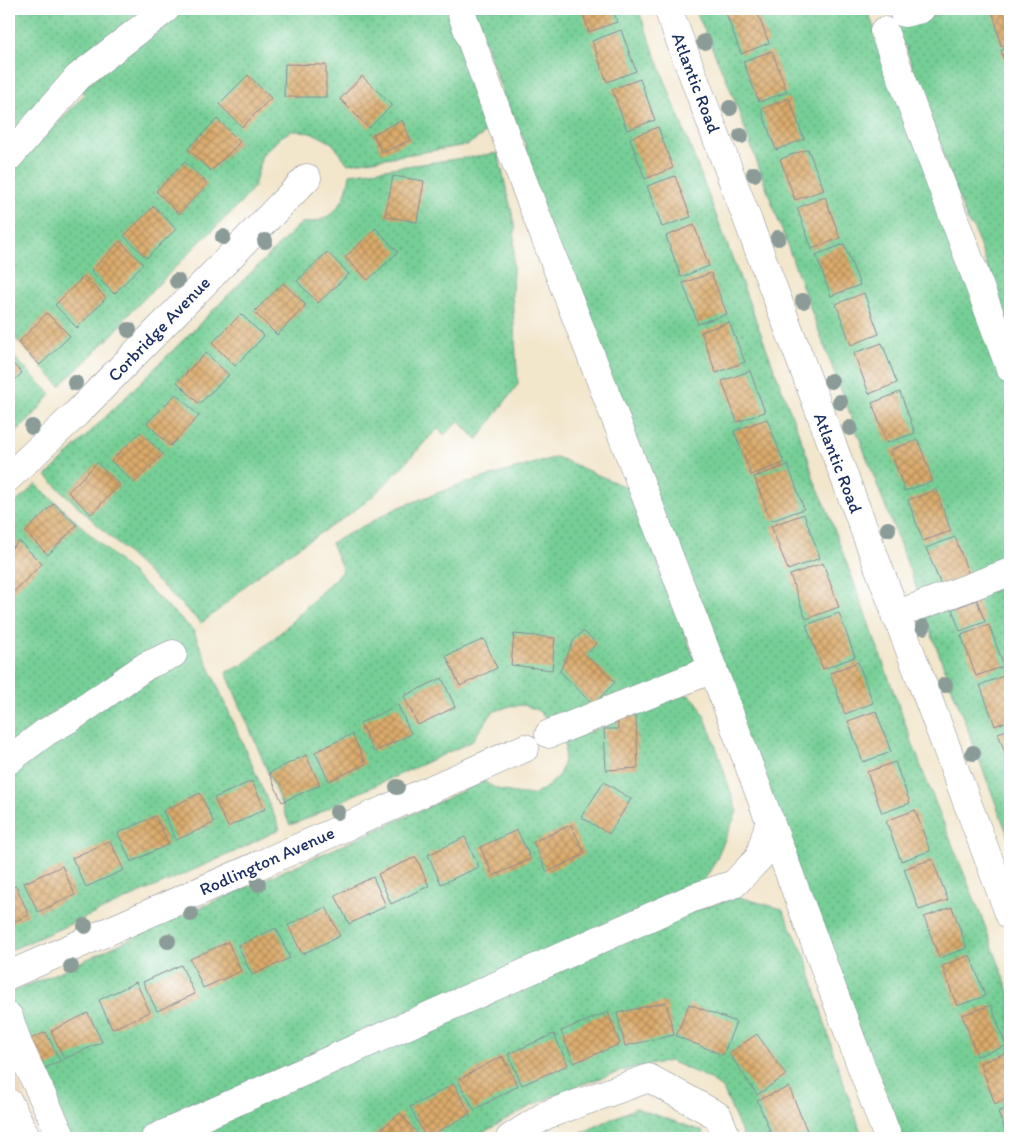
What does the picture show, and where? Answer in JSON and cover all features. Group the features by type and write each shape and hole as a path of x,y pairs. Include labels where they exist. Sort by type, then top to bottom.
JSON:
{"street":[{"path":"9,157 78,77 166,9"},
{"path":"460,9 509,145 713,669 888,1138"},
{"name":"Atlantic Road","path":"668,9 1010,916"},
{"path":"884,31 1010,368"},
{"name":"Corbridge Avenue","path":"9,477 77,413 307,178"},
{"path":"895,615 1010,572"},
{"path":"9,760 46,732 79,713 146,666 173,654"},
{"path":"549,734 713,669"},
{"name":"Rodlington Avenue","path":"9,975 525,748"},
{"path":"154,1138 695,897 734,884 759,858 770,820"},
{"path":"9,1017 18,1044 62,1138"},
{"path":"510,1138 546,1115 649,1078 718,1116 727,1138"},
{"path":"9,1103 27,1138"}],"shaded area":[{"path":"9,1061 42,1138 9,1138"}],"green space":[{"path":"9,9 144,9 9,134"},
{"path":"178,9 453,9 481,84 487,132 467,145 348,164 332,143 317,135 302,131 291,131 281,137 262,155 254,187 239,205 202,240 130,313 113,334 60,386 9,332 9,172 33,144 56,125 85,94 81,90"},
{"path":"473,9 638,9 808,458 814,480 825,504 923,772 982,918 1010,994 1010,1138 900,1138 525,170 526,145 503,94"},
{"path":"695,9 867,9 1010,386 1010,567 921,600 819,332 730,88"},
{"path":"957,9 1010,9 1010,332 973,226 969,225 931,124 905,45 901,45 897,25"},
{"path":"498,153 515,226 512,295 518,384 477,440 459,421 444,435 438,429 363,504 274,563 201,623 46,476 301,223 312,222 330,215 345,194 350,174"},
{"path":"9,352 51,394 34,415 9,438"},
{"path":"557,457 630,489 699,671 557,728 537,710 524,705 510,706 493,712 471,742 354,795 309,818 290,825 226,672 243,665 281,632 343,570 331,543 397,508 459,485"},
{"path":"36,484 193,630 280,829 234,852 9,951 9,775 21,762 9,747 9,509"},
{"path":"1010,584 1010,841 925,617"},
{"path":"682,693 693,698 699,705 718,752 737,812 714,864 698,890 147,1135 136,1138 66,1138 9,1007 9,993 484,781 501,790 534,795 555,780 559,774 564,761 565,742"},
{"path":"739,897 782,909 806,958 834,1055 863,1138 744,1138 723,1089 708,1078 670,1061 629,1069 579,1085 531,1106 473,1138 170,1138 685,913"},
{"path":"636,1108 702,1131 705,1138 570,1138"}],"building":[{"path":"581,9 613,9 617,22 589,32"},
{"path":"737,9 756,9 769,43 741,54 726,13"},
{"path":"992,9 1010,9 1010,43 1001,46"},
{"path":"621,30 636,71 607,82 592,41"},
{"path":"1010,48 1010,82 1001,50"},
{"path":"772,51 787,92 759,102 743,61"},
{"path":"285,64 326,65 326,97 284,97"},
{"path":"248,75 271,98 242,127 219,104"},
{"path":"362,76 392,105 369,128 340,99"},
{"path":"640,79 655,120 627,130 612,89"},
{"path":"789,98 804,139 776,150 761,109"},
{"path":"217,119 240,142 211,171 188,149"},
{"path":"402,120 411,140 382,153 373,134"},
{"path":"658,127 673,168 645,179 630,138"},
{"path":"808,149 824,190 795,200 780,159"},
{"path":"185,162 208,184 179,214 156,191"},
{"path":"393,176 424,181 417,222 385,216"},
{"path":"675,176 691,217 662,227 647,186"},
{"path":"825,197 840,238 812,249 797,208"},
{"path":"154,206 176,229 147,258 124,236"},
{"path":"694,225 709,266 681,277 666,236"},
{"path":"376,228 398,252 368,280 345,257"},
{"path":"120,241 143,264 114,294 91,271"},
{"path":"844,244 860,285 831,296 816,255"},
{"path":"327,252 349,274 318,303 297,281"},
{"path":"711,273 727,314 698,324 683,283"},
{"path":"84,276 106,298 77,328 55,305"},
{"path":"283,283 306,305 277,335 254,312"},
{"path":"864,293 879,334 851,345 836,304"},
{"path":"47,313 70,336 40,365 18,343"},
{"path":"241,314 264,336 235,366 212,343"},
{"path":"729,322 745,362 716,373 701,332"},
{"path":"882,343 897,383 869,394 854,353"},
{"path":"206,353 229,375 199,404 177,382"},
{"path":"9,360 22,373 9,386"},
{"path":"750,371 765,412 737,422 722,381"},
{"path":"900,392 915,433 887,443 872,403"},
{"path":"176,394 199,416 170,446 147,423"},
{"path":"767,419 784,463 751,475 734,431"},
{"path":"140,432 163,454 134,483 111,461"},
{"path":"918,440 933,481 905,491 890,450"},
{"path":"97,463 120,485 91,514 68,492"},
{"path":"788,465 804,509 771,521 754,477"},
{"path":"936,490 951,531 923,541 908,500"},
{"path":"54,503 77,525 48,555 25,532"},
{"path":"804,514 820,558 788,570 771,526"},
{"path":"955,537 970,578 942,588 926,548"},
{"path":"19,541 42,564 12,593 9,589 9,551"},
{"path":"823,563 839,607 806,619 790,575"},
{"path":"977,600 985,622 960,631 952,609"},
{"path":"839,613 855,657 823,669 806,625"},
{"path":"989,625 1004,666 976,676 961,635"},
{"path":"583,631 597,643 586,655 615,682 593,705 560,671 574,640"},
{"path":"514,634 555,638 552,670 511,665"},
{"path":"484,639 497,668 460,686 446,656"},
{"path":"858,662 873,703 845,714 830,673"},
{"path":"1008,674 1010,681 1010,720 995,726 980,685"},
{"path":"442,678 455,707 418,725 404,696"},
{"path":"398,705 411,734 374,752 360,723"},
{"path":"876,711 891,752 863,762 848,721"},
{"path":"636,716 638,768 606,770 604,729 618,729 617,717"},
{"path":"1010,729 1010,767 998,733"},
{"path":"352,734 366,764 329,781 315,752"},
{"path":"306,755 320,785 282,802 269,773"},
{"path":"895,762 910,803 882,813 867,772"},
{"path":"252,781 265,809 228,827 214,798"},
{"path":"604,782 631,799 609,834 581,817"},
{"path":"200,793 214,823 176,840 163,811"},
{"path":"915,810 930,851 901,861 886,821"},
{"path":"155,816 169,844 131,862 118,833"},
{"path":"571,825 585,854 547,872 533,842"},
{"path":"517,830 531,859 493,876 480,847"},
{"path":"465,837 479,867 441,884 428,855"},
{"path":"110,841 124,870 86,887 72,858"},
{"path":"416,857 429,886 391,904 378,874"},
{"path":"932,859 948,900 919,910 904,869"},
{"path":"62,866 75,895 38,912 24,883"},
{"path":"373,877 386,906 349,924 335,895"},
{"path":"16,886 29,915 9,924 9,889"},
{"path":"326,907 340,936 302,954 288,925"},
{"path":"952,907 967,948 939,958 924,917"},
{"path":"276,928 290,958 252,975 238,946"},
{"path":"228,942 241,971 203,988 190,959"},
{"path":"970,955 985,996 957,1006 942,966"},
{"path":"181,965 195,994 157,1011 143,982"},
{"path":"136,982 150,1012 112,1029 99,1000"},
{"path":"666,1002 674,1035 625,1046 617,1013"},
{"path":"689,1004 736,1022 723,1055 676,1036"},
{"path":"991,1005 1006,1046 977,1056 962,1015"},
{"path":"608,1012 620,1044 574,1063 561,1031"},
{"path":"88,1013 102,1042 64,1059 51,1031"},
{"path":"46,1032 60,1061 41,1070 28,1040"},
{"path":"554,1034 568,1065 522,1085 508,1054"},
{"path":"757,1034 786,1075 757,1095 729,1053"},
{"path":"1008,1052 1010,1059 1010,1098 995,1104 980,1063"},
{"path":"502,1056 518,1086 474,1110 458,1080"},
{"path":"454,1084 470,1114 426,1138 410,1107"},
{"path":"789,1087 808,1133 795,1138 773,1138 757,1100"},
{"path":"1010,1107 1010,1138 1008,1138 998,1112"},
{"path":"400,1113 421,1138 370,1138 381,1129"}]}
